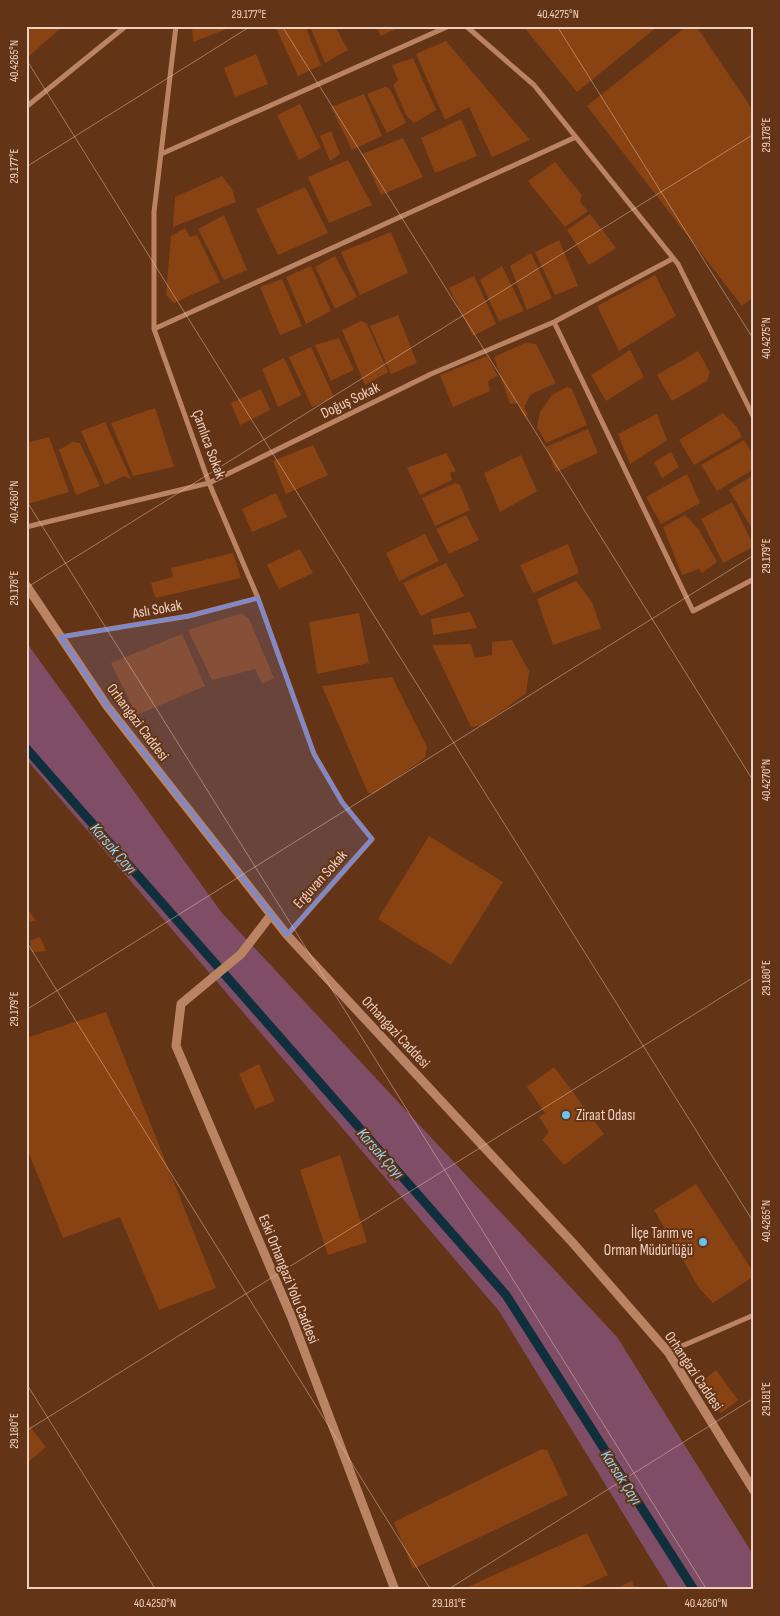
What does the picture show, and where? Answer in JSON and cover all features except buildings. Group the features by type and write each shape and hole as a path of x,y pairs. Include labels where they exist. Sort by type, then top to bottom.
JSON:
{"street":[{"path":"26,107 126,26"},
{"name":"Çamlıca Sokak","path":"176,26 154,212 154,329 209,483 258,598 314,754 342,802 372,839"},
{"path":"161,154 449,26"},
{"path":"466,26 534,85 672,259 678,264 754,418"},
{"path":"154,329 576,137"},
{"name":"Doğuş Sokak","path":"26,526 209,483 431,374 554,322 672,259"},
{"path":"554,322 693,610 754,579"},
{"name":"Orhangazi Caddesi","path":"26,585 107,706 287,935 572,1242 668,1352 754,1491"},
{"name":"Aslı Sokak","path":"60,637 189,616 258,598"},
{"name":"Erguvan Sokak","path":"287,935 372,839"},
{"name":"Eski Orhangazi Yolu Caddesi","path":"271,915 241,954 181,1004 176,1046 291,1316 395,1590"},
{"path":"668,1352 754,1314"}],"highlighted area":[{"path":"258,598 314,754 342,802 372,839 287,935 107,706 60,637 189,616"}],"shaded area":[{"path":"26,642 222,913 617,1337 754,1556 754,1590 670,1590 499,1311 26,759"}],"waterway":[{"name":"Karsak Çayı","path":"26,748 506,1295 694,1590"}],"place":[{"name":"Ziraat Odası","path":"566,1115"},
{"name":"İlçe Tarım ve Orman Müdürlüğü","path":"703,1242"}]}
